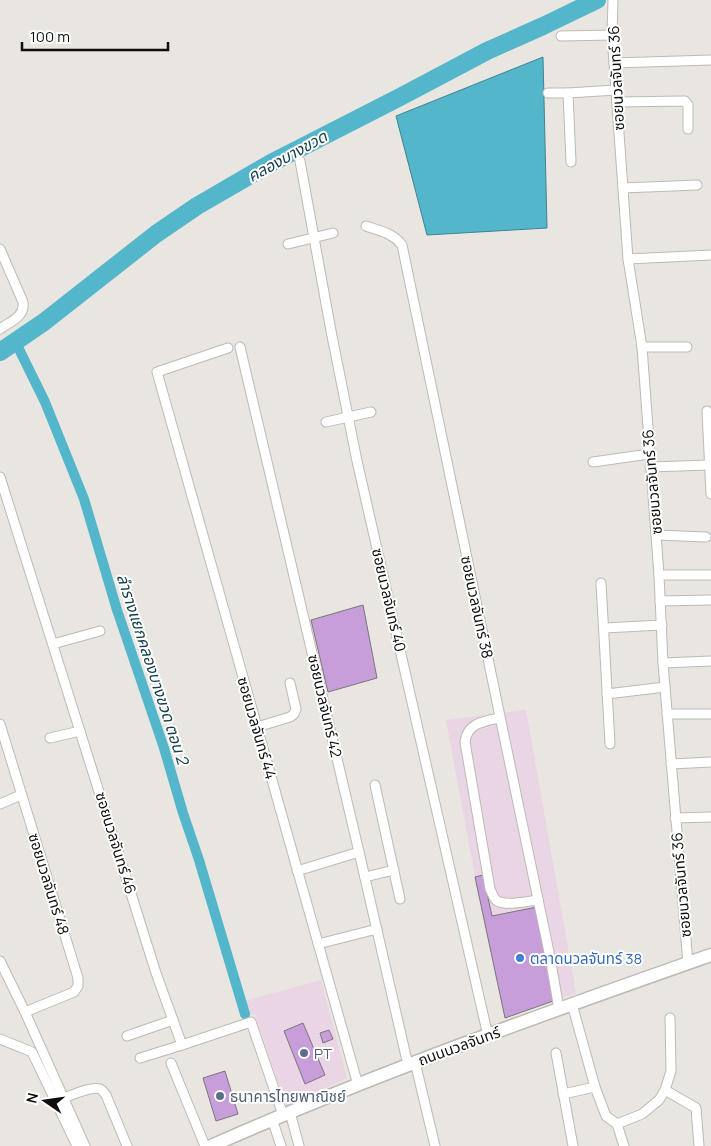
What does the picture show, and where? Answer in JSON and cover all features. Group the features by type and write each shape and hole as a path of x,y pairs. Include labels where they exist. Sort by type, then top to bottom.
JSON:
{"main road":[{"name":"ถนนนวลจันทร์","path":"211,1146 358,1084 572,1004 711,956"}],"street":[{"name":"ซอยนวลจันทร์ 36","path":"613,1 612,35 628,259 642,348 660,575 663,663 688,964"},
{"path":"561,36 612,35"},
{"path":"614,63 711,60"},
{"path":"548,93 616,90"},
{"path":"568,93 571,162"},
{"path":"617,102 684,101 688,105 688,129"},
{"name":"ซอยนวลจันทร์ 40","path":"300,161 357,461 488,1036"},
{"path":"623,188 697,185"},
{"name":"ซอยนวลจันทร์ 38","path":"366,226 389,234 402,245 559,1009"},
{"path":"288,244 333,233"},
{"path":"0,249 23,302 24,309 21,315 0,328"},
{"path":"628,259 711,255"},
{"name":"ซอยนวลจันทร์ 42","path":"240,347 377,929 411,1064 435,1146"},
{"path":"642,348 686,347"},
{"name":"ซอยนวลจันทร์ 44","path":"228,348 157,372 358,1084"},
{"path":"707,411 711,494"},
{"path":"326,422 371,412"},
{"path":"593,462 650,454"},
{"path":"650,466 709,465"},
{"name":"ซอยนวลจันทร์ 46","path":"0,477 156,973 182,1045"},
{"path":"656,535 706,537"},
{"path":"660,575 711,575"},
{"path":"601,583 610,744"},
{"path":"660,601 711,600"},
{"path":"604,628 662,625"},
{"path":"53,644 100,631"},
{"path":"663,663 711,661"},
{"path":"257,727 290,717 294,714 296,709 290,683"},
{"path":"607,694 665,687"},
{"path":"667,714 711,714"},
{"path":"500,718 484,721 472,727 466,733 465,742 490,889 494,899 504,903 538,900"},
{"name":"ซอยนวลจันทร์ 48","path":"0,724 78,978 78,986 74,992 25,1012"},
{"path":"50,738 80,731"},
{"path":"671,764 711,762"},
{"path":"375,785 400,899"},
{"path":"0,804 21,795"},
{"path":"676,818 711,817"},
{"path":"297,870 359,852"},
{"path":"365,877 394,870"},
{"path":"318,944 377,929"},
{"path":"0,961 85,1146"},
{"path":"572,1004 595,1086 606,1116 617,1124 624,1146"},
{"path":"617,1124 642,1114 659,1100 665,1090 671,1071 670,1018"},
{"path":"127,1036 173,1020"},
{"path":"140,1058 251,1022 282,1115 298,1146"},
{"path":"0,1039 32,1052 77,1146"},
{"path":"556,1053 573,1146"},
{"path":"170,1063 205,1146"},
{"path":"564,1094 595,1086"},
{"path":"64,1098 90,1089 97,1088 103,1091 127,1146"},
{"path":"665,1090 696,1108 699,1146"},
{"path":"281,1146 282,1115"}],"shaded area":[{"path":"526,710 576,993 505,1018 475,877 446,720"},
{"path":"321,980 347,1078 286,1106 255,1014 249,1015 245,1001"}],"water":[{"path":"543,57 547,228 427,235 396,116"}],"building":[{"path":"363,605 377,678 328,692 311,620"},
{"name":"ตลาดนวลจันทร์ 38","path":"483,875 492,916 537,907 556,1000 505,1018 475,877"},
{"name":"PT","path":"303,1023 325,1075 305,1084 284,1031"},
{"name":"PT","path":"329,1030 333,1039 323,1043 320,1033"},
{"name":"ธนาคารไทยพาณิชย์","path":"225,1071 238,1114 216,1121 203,1078"}],"waterway":[{"name":"คลองบางขวด","path":"0,352 44,322 156,234 197,206 271,163 487,51 597,0"},
{"name":"ลำรางแยกคลองบางขวด ตอน 2","path":"15,341 45,402 84,499 117,610 164,748 245,1014"}],"place":[{"name":"ตลาดนวลจันทร์ 38","path":"520,958"},
{"name":"PT","path":"304,1053"},
{"name":"ธนาคารไทยพาณิชย์","path":"220,1096"}]}
